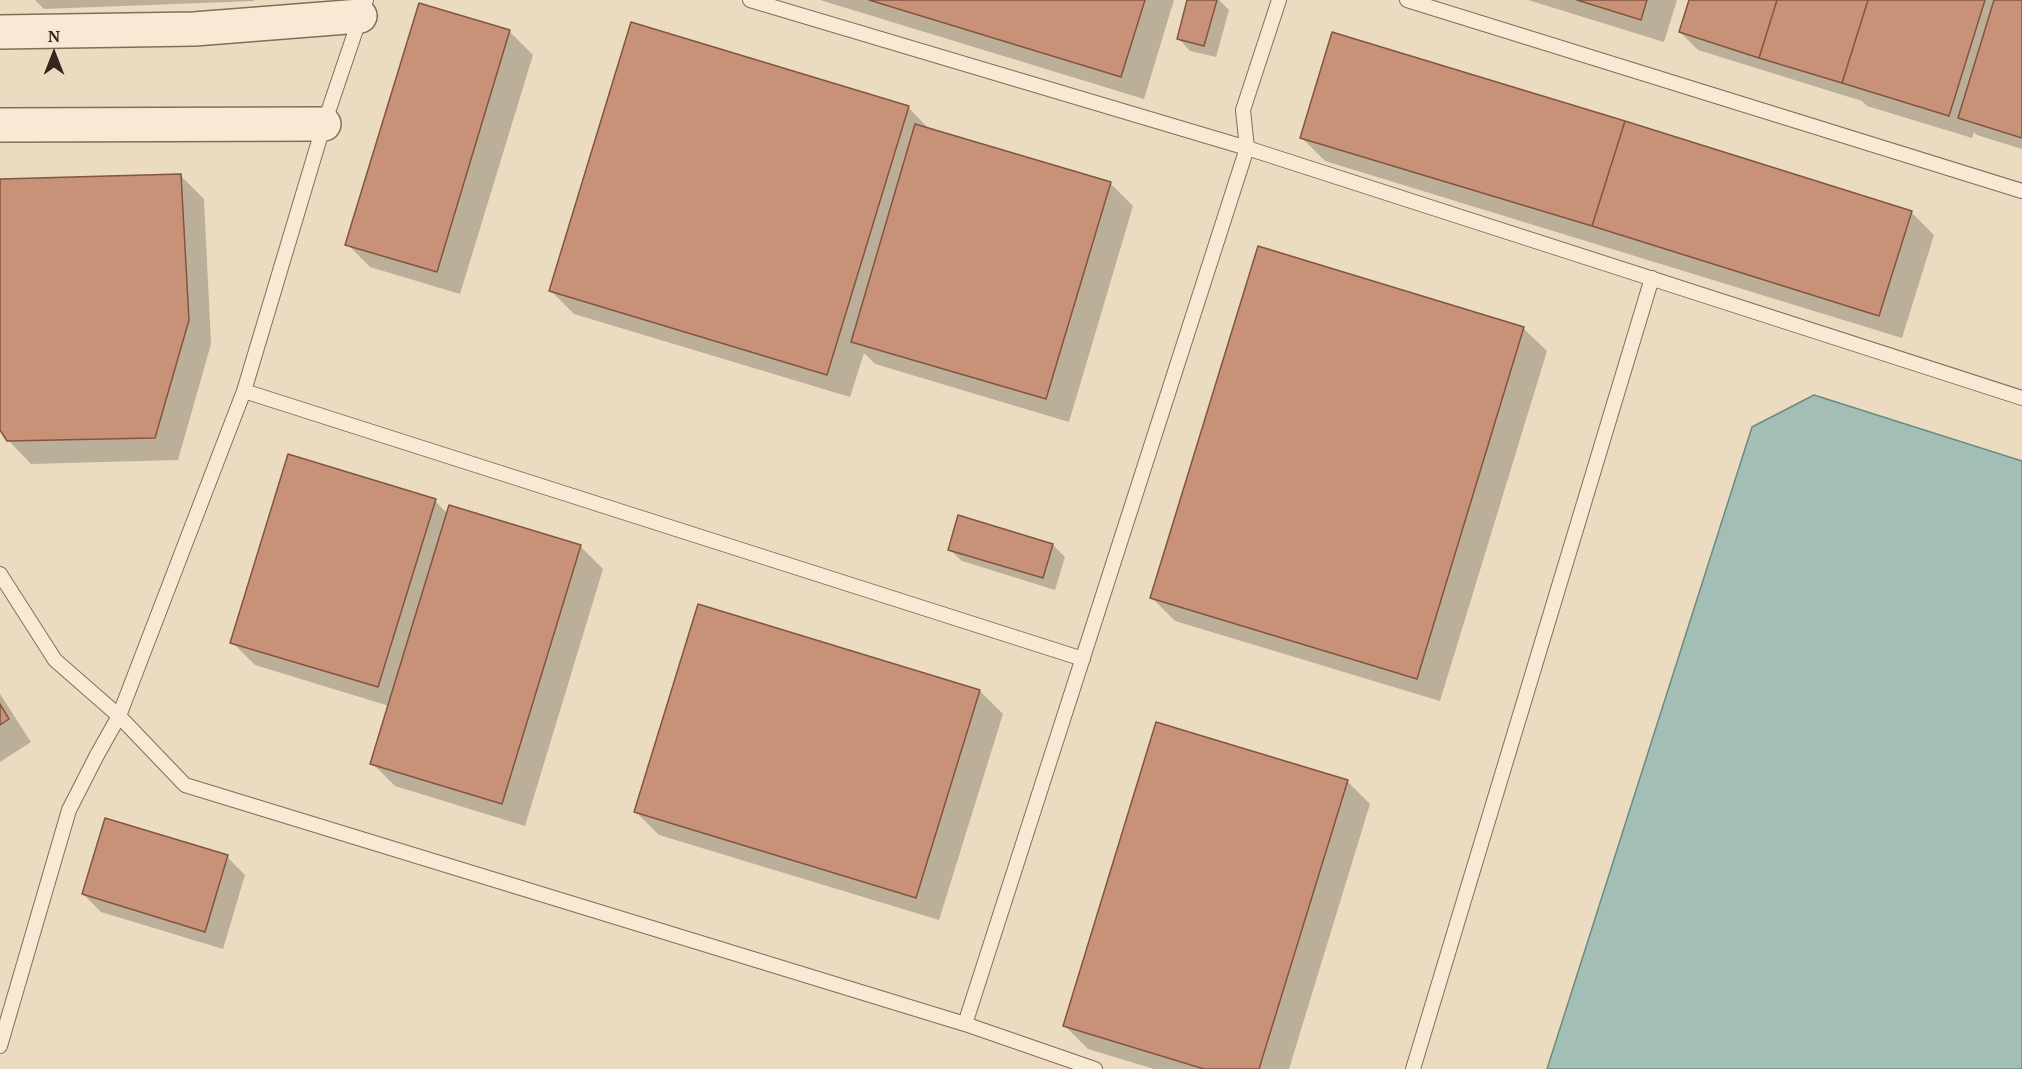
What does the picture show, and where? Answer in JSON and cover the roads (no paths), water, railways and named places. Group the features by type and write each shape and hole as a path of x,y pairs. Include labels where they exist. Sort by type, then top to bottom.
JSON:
{"street":[{"path":"0,33 194,29 363,8"},
{"path":"0,125 324,124"}],"lane":[{"path":"750,0 1247,148 2022,398"},
{"path":"965,1024 1247,148 1243,110 1279,0"},
{"path":"1407,0 2022,191"},
{"path":"0,1046 69,810 119,717 244,391 324,124 363,8"},
{"path":"1413,1069 1652,278"},
{"path":"244,391 1083,659"},
{"path":"0,574 55,660 119,717 185,785 965,1024 1095,1069"}]}
